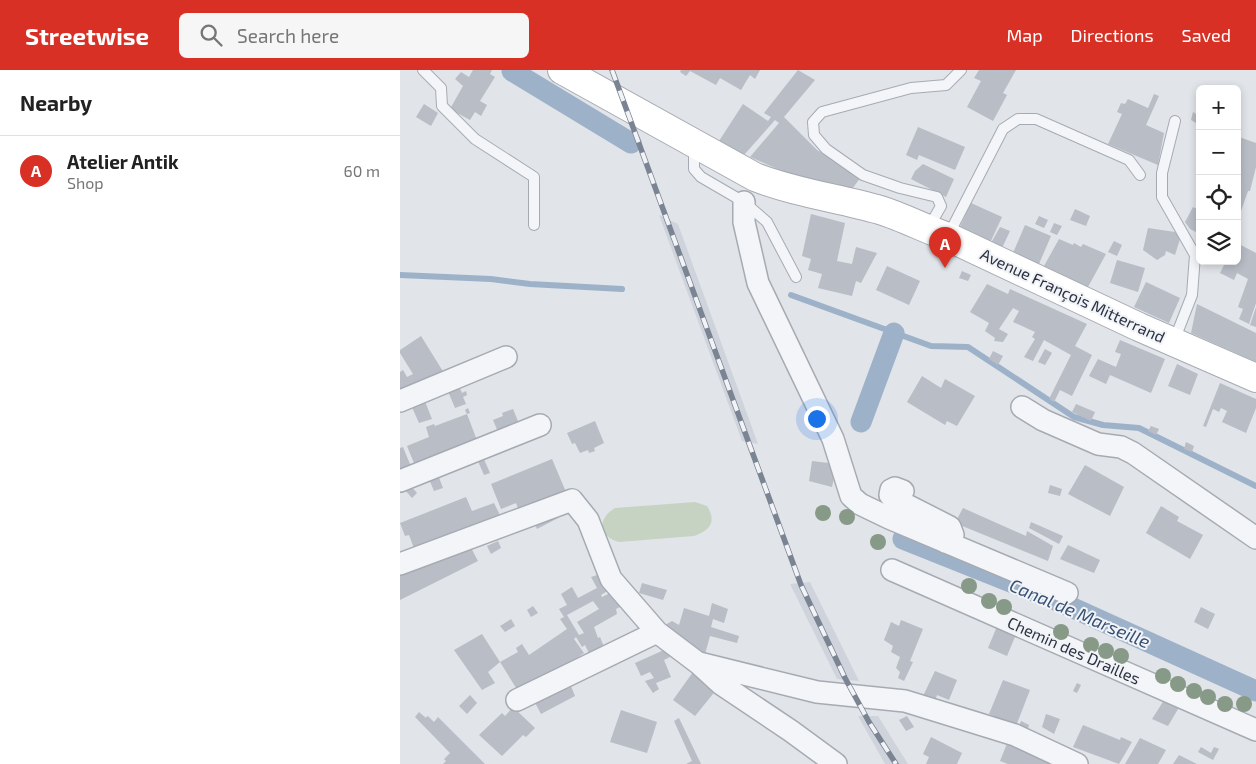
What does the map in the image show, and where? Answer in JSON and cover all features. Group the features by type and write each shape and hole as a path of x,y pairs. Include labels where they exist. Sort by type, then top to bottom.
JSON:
{"main road":[{"name":"Avenue François Mitterrand","path":"562,70 694,145 750,190 780,188 882,210 938,233 1139,328 1256,378"}],"street":[{"path":"750,190 744,222 758,283 833,439 851,496 860,504 889,518 1067,593"},
{"path":"400,401 506,357"},
{"path":"1022,407 1043,420 1098,444 1121,447 1133,453 1256,538"},
{"path":"400,481 540,425"},
{"path":"903,491 895,488 890,494 893,498 950,527 953,535 951,539 945,542"},
{"path":"402,559 572,500 588,520 611,579 657,632 698,663 721,684 836,764"},
{"name":"Chemin des Drailles","path":"892,570 1256,730"},
{"path":"517,700 657,632"},
{"path":"698,663 817,692 905,701 1015,735 1077,764"}],"lane":[{"path":"423,70 441,88 442,106 475,139 534,178 534,225"},
{"path":"938,233 940,206 937,197 900,188 863,175 826,149 814,135 813,122 822,112 911,88 946,85 961,70"},
{"path":"938,233 1003,129 1018,119 1036,119 1129,160 1140,175"},
{"path":"1174,342 1192,295 1195,255 1162,197 1162,173 1175,120"},
{"path":"750,190 796,277"}],"shaded area":[{"path":"659,215 678,224 758,444 742,441"},
{"path":"810,582 859,681 837,679 790,584"},
{"path":"858,716 878,716 908,764 885,764"}],"green space":[{"path":"695,502 707,506 712,521 708,528 694,536 619,542 607,536 602,527 605,517 615,508"}],"building":[{"path":"473,70 492,70 490,74 495,77 480,101 487,105 481,116 475,112 470,120 450,109 463,86 455,79 461,72 469,77"},
{"path":"681,70 760,70 755,79 750,75 741,90 720,78 716,85 690,71 686,76 680,72"},
{"path":"798,70 815,80 784,117 817,150 861,177 852,189 792,175 750,157 779,123 775,120 744,155 719,141 743,104 768,121 771,117 764,113"},
{"path":"979,70 1016,70 1003,93 1007,95 993,121 967,107 981,81 974,78"},
{"path":"1154,94 1159,96 1146,125 1164,133 1158,165 1108,144 1122,114 1117,112 1121,103 1125,104 1128,99 1148,108"},
{"path":"424,104 438,113 431,126 416,117"},
{"path":"1193,112 1196,114 1196,123 1191,120"},
{"path":"918,127 965,147 955,170 919,155 917,160 906,155"},
{"path":"1241,138 1256,143 1256,167 1250,191 1248,191 1241,211"},
{"path":"923,164 954,179 946,197 911,179 915,171"},
{"path":"971,203 1002,217 990,243 959,229"},
{"path":"1193,207 1196,208 1196,232 1190,229 1185,222"},
{"path":"1075,209 1090,216 1086,226 1070,220"},
{"path":"811,214 845,223 837,261 852,264 856,247 877,253 861,283 856,281 852,296 818,288 822,274 808,270 811,259 802,256"},
{"path":"1039,216 1048,220 1044,228 1035,224"},
{"path":"1054,223 1062,226 1057,235 1050,232"},
{"path":"1025,225 1051,236 1039,264 1013,253"},
{"path":"1000,227 1010,231 1002,248 991,243"},
{"path":"1148,228 1175,232 1181,236 1175,255 1166,251 1165,255 1157,260 1143,250"},
{"path":"1059,239 1081,247 1083,244 1106,254 1088,287 1044,266"},
{"path":"1114,241 1122,245 1117,256 1108,252"},
{"path":"1241,245 1256,253 1256,303 1249,324 1239,319 1243,309 1238,307 1248,279 1237,273 1234,280 1220,273 1224,265 1241,265"},
{"path":"1117,260 1145,268 1138,292 1110,283"},
{"path":"887,266 920,281 909,305 876,290"},
{"path":"962,271 971,275 968,281 959,278"},
{"path":"1146,282 1180,298 1169,323 1134,307"},
{"path":"987,284 1008,294 1010,289 1087,324 1075,346 1092,355 1072,396 1060,390 1054,402 1049,399 1071,355 1044,340 1033,361 1024,357 1035,339 1032,337 1035,332 1013,322 1019,311 1013,308 999,329 1008,334 1003,342 994,341 995,338 985,331 989,323 970,312"},
{"path":"1197,304 1256,333 1256,362 1191,333"},
{"path":"1256,307 1256,327 1250,325"},
{"path":"421,336 444,373 400,392 400,372 403,370 407,377 413,374 400,350"},
{"path":"1120,340 1165,359 1151,393 1110,375 1106,384 1089,376 1098,359 1116,367 1121,354 1115,352"},
{"path":"1045,349 1052,353 1045,365 1038,362"},
{"path":"993,351 1003,356 998,365 989,359"},
{"path":"1177,364 1198,374 1190,395 1168,386"},
{"path":"922,376 941,388 945,379 975,396 957,426 947,421 945,425 907,402"},
{"path":"1220,383 1256,399 1256,408 1246,433 1222,422 1227,411 1221,408 1219,412 1213,409 1206,427 1203,426"},
{"path":"458,384 462,393 466,391 467,395 463,397 466,404 455,408 447,389"},
{"path":"424,399 432,419 419,423 411,405"},
{"path":"1076,404 1095,412 1091,421 1072,412"},
{"path":"468,408 470,413 467,414 465,410"},
{"path":"513,409 520,426 499,434 493,420 503,416 502,413"},
{"path":"467,414 478,443 416,468 407,446 429,437 426,427 434,424 435,426"},
{"path":"595,421 604,443 594,448 595,451 589,453 588,450 580,453 575,443 572,444 567,433"},
{"path":"1151,426 1159,429 1156,435 1148,431"},
{"path":"1186,442 1194,446 1192,452 1184,449"},
{"path":"403,447 412,469 400,474 400,448"},
{"path":"483,457 490,473 484,475 477,459"},
{"path":"552,459 566,492 519,511 516,503 501,509 491,484"},
{"path":"812,461 837,464 832,487 809,481"},
{"path":"1085,465 1124,487 1110,516 1068,494"},
{"path":"438,475 443,488 434,491 429,479"},
{"path":"1050,485 1062,489 1060,496 1048,493"},
{"path":"411,486 417,493 412,498 404,489"},
{"path":"466,497 472,511 494,503 501,517 415,551 409,535 405,536 400,523"},
{"path":"1161,506 1179,517 1177,521 1203,535 1190,559 1146,533"},
{"path":"963,508 1026,536 1027,531 1053,546 1048,561 955,523"},
{"path":"554,509 558,518 537,529 532,518"},
{"path":"1031,522 1063,536 1059,544 1029,528"},
{"path":"498,541 501,548 491,554 487,546"},
{"path":"469,544 478,561 400,600 400,575 417,562 419,568"},
{"path":"1068,545 1100,560 1094,573 1060,559"},
{"path":"600,574 612,588 601,595 602,597 614,591 626,604 616,609 617,614 594,627 604,647 590,655 585,645 582,647 576,637 574,639 584,653 544,681 541,676 518,691 500,662 518,652 516,648 522,644 529,655 567,629 560,619 564,617 559,609 567,605 561,594 572,587 578,598 597,588 591,577","holes":["593,601 599,609 577,622 584,633 579,635 567,615"]},
{"path":"642,583 667,590 663,600 639,593"},
{"path":"712,603 728,609 724,623 713,619 711,627 739,636 737,643 710,636 705,654 672,634 665,625 672,621 679,625 684,608 709,616"},
{"path":"533,606 538,613 531,617 527,610"},
{"path":"1201,607 1215,614 1208,629 1194,622"},
{"path":"511,619 515,626 505,632 500,626"},
{"path":"901,620 923,629 910,661 913,662 904,681 898,678 900,672 896,668 900,657 891,652 893,646 884,640 891,622 899,626"},
{"path":"998,624 1017,632 1007,656 988,648"},
{"path":"482,634 500,662 488,672 495,683 482,690 454,650"},
{"path":"664,650 670,657 664,660 671,677 656,683 659,689 653,693 645,681 654,678 650,672 641,676 635,663"},
{"path":"935,671 957,680 949,700 937,695 935,701 923,696"},
{"path":"693,672 717,689 695,716 673,700"},
{"path":"568,679 575,696 541,714 532,697"},
{"path":"1003,680 1030,690 1016,726 998,719 997,721 992,719 994,716 989,714"},
{"path":"1077,683 1081,685 1077,693 1073,691"},
{"path":"470,695 477,703 467,714 459,706"},
{"path":"1166,697 1181,704 1168,726 1152,719"},
{"path":"513,707 535,728 526,737 523,735 502,756 479,735 502,713 505,716"},
{"path":"621,710 657,722 647,753 610,742"},
{"path":"419,712 434,722 438,717 485,764 443,764 446,761 444,759 450,753 415,717"},
{"path":"1046,714 1060,719 1054,734 1042,727"},
{"path":"907,716 914,727 906,731 899,720"},
{"path":"679,718 701,764 686,764 692,761 674,721"},
{"path":"1021,721 1029,725 1026,735 1017,731"},
{"path":"1083,725 1120,740 1121,737 1132,742 1119,764 1073,747"},
{"path":"931,737 962,753 957,764 926,764 929,757 923,754"},
{"path":"1140,738 1166,750 1158,764 1125,764"},
{"path":"1008,741 1054,764 1008,764 1000,761"},
{"path":"1201,747 1211,753 1214,747 1219,749 1213,760 1198,752"},
{"path":"1179,755 1197,764 1173,764"}],"waterway":[{"path":"512,71 631,143"},
{"path":"400,275 491,279 530,284 622,289"},
{"path":"791,295 931,346 968,347 1074,417 1103,425 1139,428 1256,486"},
{"path":"861,422 894,333"},
{"name":"Canal de Marseille","path":"903,539 1051,598 1256,691"}],"railway":[{"path":"612,70 801,585 845,678 869,722 896,764"}],"place":[{"name":"Atelier Antik","path":"945,268"}]}
